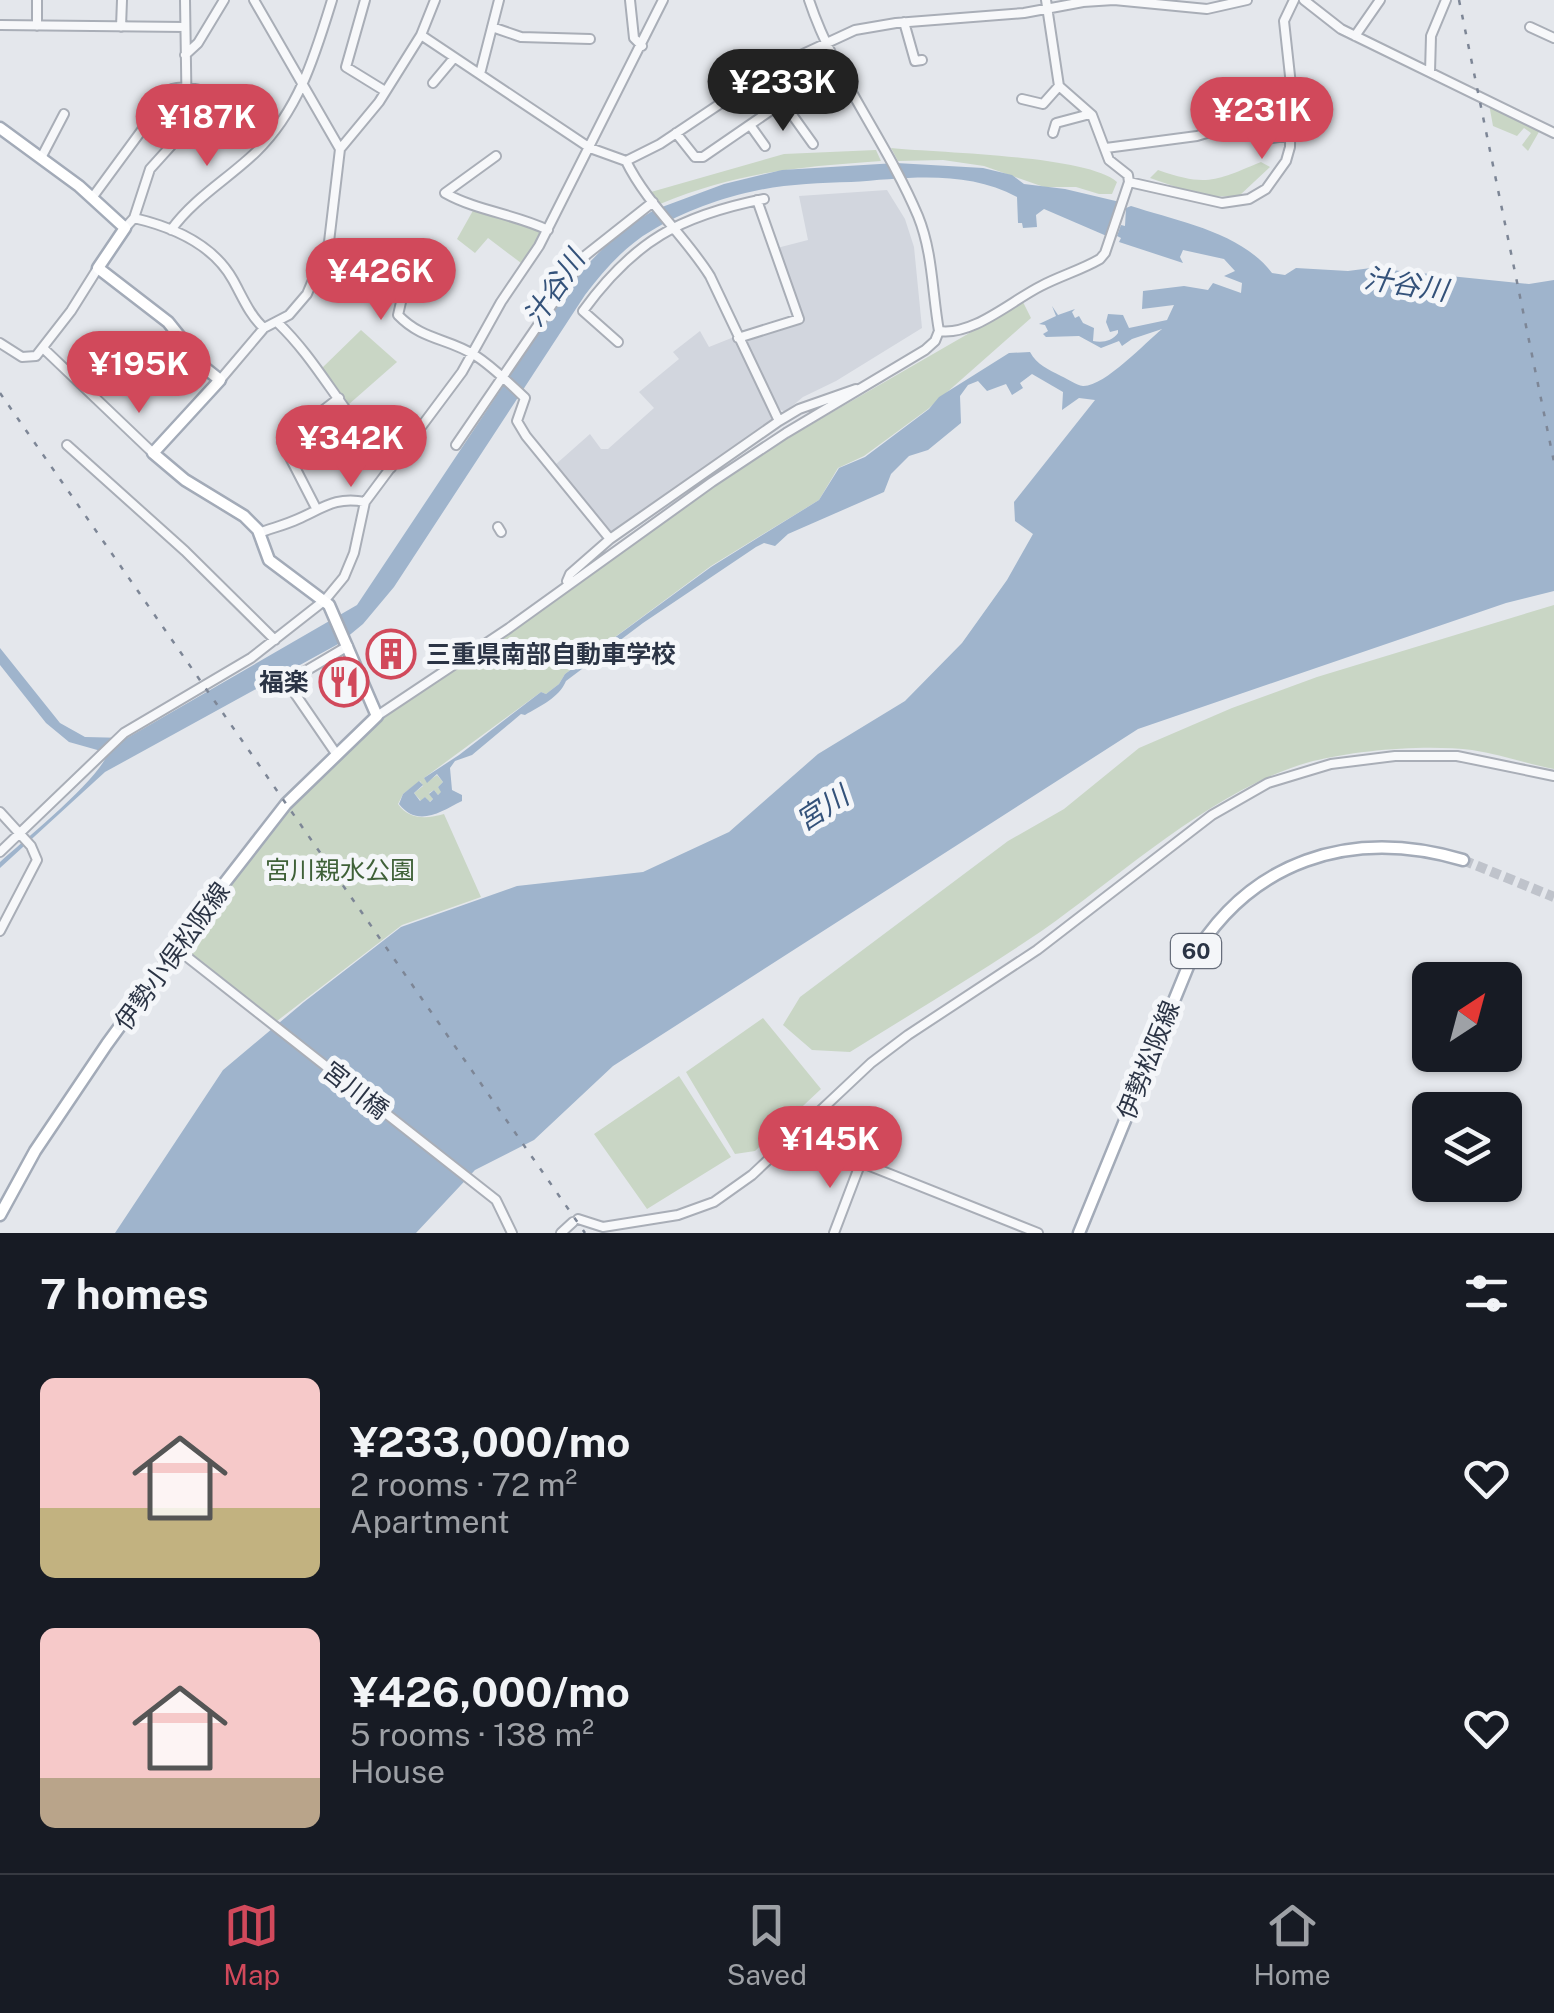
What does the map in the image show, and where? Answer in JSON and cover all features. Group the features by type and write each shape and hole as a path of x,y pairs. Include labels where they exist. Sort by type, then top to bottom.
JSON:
{"main road":[{"path":"0,128 126,228 98,268 168,322 220,380 152,453 184,480 244,516 260,533 270,560 325,600 377,716"},
{"name":"伊勢小俣松阪線","path":"0,1215 35,1150 280,810 377,716"},
{"name":"伊勢松阪線","path":"1079,1233 1189,964 1204,937 1233,904 1295,864 1344,849 1402,847 1464,860"}],"street":[{"path":"37,0 37,26"},
{"path":"122,0 122,27"},
{"path":"126,228 134,218 150,169 187,128 185,0"},
{"path":"186,55 198,43 224,0"},
{"path":"254,0 330,137 340,148"},
{"path":"170,230 188,206 252,156 274,132 304,85 332,0"},
{"path":"366,0 346,68 384,91"},
{"path":"220,380 264,328 278,323 304,299 329,242 340,148 421,35 435,0"},
{"path":"480,74 499,0"},
{"path":"630,0 634,38 642,46"},
{"path":"0,852 124,733 275,640 325,600 350,568 365,502 473,354 548,230 663,0"},
{"path":"377,716 786,433 936,340 939,331 920,220 826,42 809,0"},
{"path":"626,161 676,133 774,67 855,30 904,22 1024,13 1047,4 1114,0 1207,9 1246,0"},
{"path":"1129,182 1203,201 1235,203 1266,189 1286,160 1290,135 1284,21 1294,0"},
{"path":"1304,0 1332,24 1554,133"},
{"path":"1355,36 1380,0"},
{"path":"1430,72 1431,36 1446,0"},
{"path":"939,331 950,332 984,318 1043,285 1094,263 1105,253 1129,182 1128,175 1109,160 1090,114 1059,86 1047,4"},
{"path":"904,22 915,62 922,60"},
{"path":"0,25 184,27"},
{"path":"492,26 521,37 590,39"},
{"path":"1530,27 1554,38"},
{"path":"421,35 590,148 626,161 641,187 703,266 779,420"},
{"path":"432,83 454,58"},
{"path":"92,198 168,94 187,86 230,104 274,132"},
{"path":"1022,100 1043,104 1059,86"},
{"path":"676,133 699,158 796,93"},
{"path":"783,102 812,144"},
{"path":"1106,148 1197,136 1289,108"},
{"path":"40,158 64,114"},
{"path":"1054,133 1056,123 1090,114"},
{"path":"750,125 765,146"},
{"path":"1261,140 1290,135"},
{"path":"496,156 446,192 459,200 525,218 548,230"},
{"path":"618,342 583,311 605,281 634,252 671,227 715,209 760,199 798,319 738,338"},
{"path":"456,445 586,256 611,232 655,203"},
{"path":"134,218 196,241 218,258 264,328"},
{"path":"329,242 404,289 398,314 410,327 473,354 522,394 525,398 518,421 526,436 610,538"},
{"path":"0,343 22,357 36,356 44,350 98,268"},
{"path":"278,323 304,348 391,468"},
{"path":"44,350 152,453"},
{"path":"565,585 570,574 610,538 779,420 831,396 862,388"},
{"path":"316,508 282,442 339,398"},
{"path":"306,421 321,439"},
{"path":"67,445 185,551 275,640"},
{"path":"260,533 346,498 365,502"},
{"path":"337,754 286,682 348,645"},
{"path":"561,1233 576,1220 603,1227 678,1215 714,1202 752,1176 872,1063 908,1035 1037,950 1212,815 1268,783 1331,764 1395,756 1457,756 1554,776"},
{"path":"0,812 31,846 36,865 0,931"},
{"name":"宮川橋","path":"177,949 496,1200 512,1233"},
{"path":"812,1142 1038,1233"},
{"path":"834,1233 860,1162"}],"shaded area":[{"path":"887,190 905,219 914,247 922,328 803,397 785,412 777,408 743,341 797,322 777,248 808,240 799,196"},
{"path":"700,331 709,347 734,337 776,418 611,534 555,465 590,434 601,449 608,449 654,408 639,392 679,359 673,352"}],"green space":[{"path":"1489,104 1540,130 1528,151 1522,145 1531,133 1524,128 1517,136 1493,126"},
{"path":"891,148 1044,161 1100,173 1117,182 1112,194 1076,187 1044,187 984,166 943,160 898,161"},
{"path":"876,150 881,161 768,173 660,204 651,192 784,154"},
{"path":"1261,162 1270,167 1239,196 1205,197 1150,178 1158,170 1188,179 1211,180"},
{"path":"475,207 548,230 525,266 488,238 475,253 457,239"},
{"name":"宮川親水公園","path":"1023,302 1031,318 928,409 864,456 838,468 819,500 711,566 565,674 546,694 541,692 424,778 427,782 437,775 443,782 438,787 442,792 429,793 433,799 429,802 425,797 421,801 414,793 423,786 420,781 403,794 398,804 413,816 444,814 481,897 402,925 277,1021 178,947 286,804 337,755 455,662 784,440"},
{"path":"361,330 397,362 348,405 322,368"},
{"path":"1554,605 1554,769 1454,748 1371,751 1313,761 1277,773 1206,811 1043,930 850,1052 812,1050 783,1025 800,997 1008,841 1064,809 1139,748 1317,677"},
{"path":"763,1018 821,1089 755,1151 735,1154 686,1072"},
{"path":"679,1076 731,1157 647,1209 594,1134"}],"water":[{"path":"896,163 983,168 1012,175 1024,184 1120,202 1109,237 1044,209 1036,215 1037,227 1023,228 1018,223 1017,197 977,182 914,178 816,183 731,197 651,231 615,260 585,295 394,587 363,624 340,643 105,772 0,868 0,862 90,779 108,753 69,742 46,723 0,665 0,648 60,723 85,737 127,738 357,605 551,314 586,266 618,233 654,210 724,184 782,170"},
{"path":"1131,206 1226,238 1259,259 1272,273 1285,275 1296,268 1371,268 1529,284 1554,280 1554,591 1506,603 1138,729 613,1066 534,1140 475,1170 416,1233 115,1233 223,1070 401,927 517,886 643,872 729,832 818,754 905,701 962,643 1007,580 1033,534 1015,521 1014,502 1095,400 1079,398 1062,410 1063,392 1032,374 1020,383 1023,388 1012,395 1006,384 987,391 978,381 968,385 960,396 961,423 928,450 909,456 891,474 884,492 788,534 775,546 764,543 756,547 643,623 566,681 548,701 521,714 472,755 455,761 450,768 452,790 462,795 462,801 429,816 414,815 399,804 403,794 419,781 423,785 414,793 420,801 425,797 430,802 433,799 429,794 434,790 438,795 443,782 437,774 427,783 424,778 541,692 546,694 565,674 711,567 819,500 839,468 865,457 929,409 939,397 1009,353 1030,352 1043,366 1083,386 1113,372 1162,329 1122,346 1119,341 1101,348 1079,336 1046,337 1045,325 1039,324 1056,316 1052,306 1058,315 1075,309 1075,318 1079,316 1094,328 1093,341 1100,342 1118,333 1110,332 1108,314 1123,315 1129,328 1167,320 1174,305 1142,309 1143,291 1184,286 1208,290 1213,283 1241,293 1242,283 1224,276 1235,271 1224,259 1183,250 1183,263 1119,242 1121,238 1117,236 1121,225 1125,226 1126,208"}],"tunnel":[{"path":"1463,860 1554,897"}],"railway":[{"path":"1459,0 1554,462"},
{"path":"0,393 585,1233"}],"place":[{"name":"三重県南部自動車学校","path":"391,654"},
{"name":"福楽","path":"344,682"}],"water label":[{"name":"汁谷川","path":"1406,284"},
{"name":"汁谷川","path":"554,288"},
{"name":"宮川","path":"822,808"}]}
